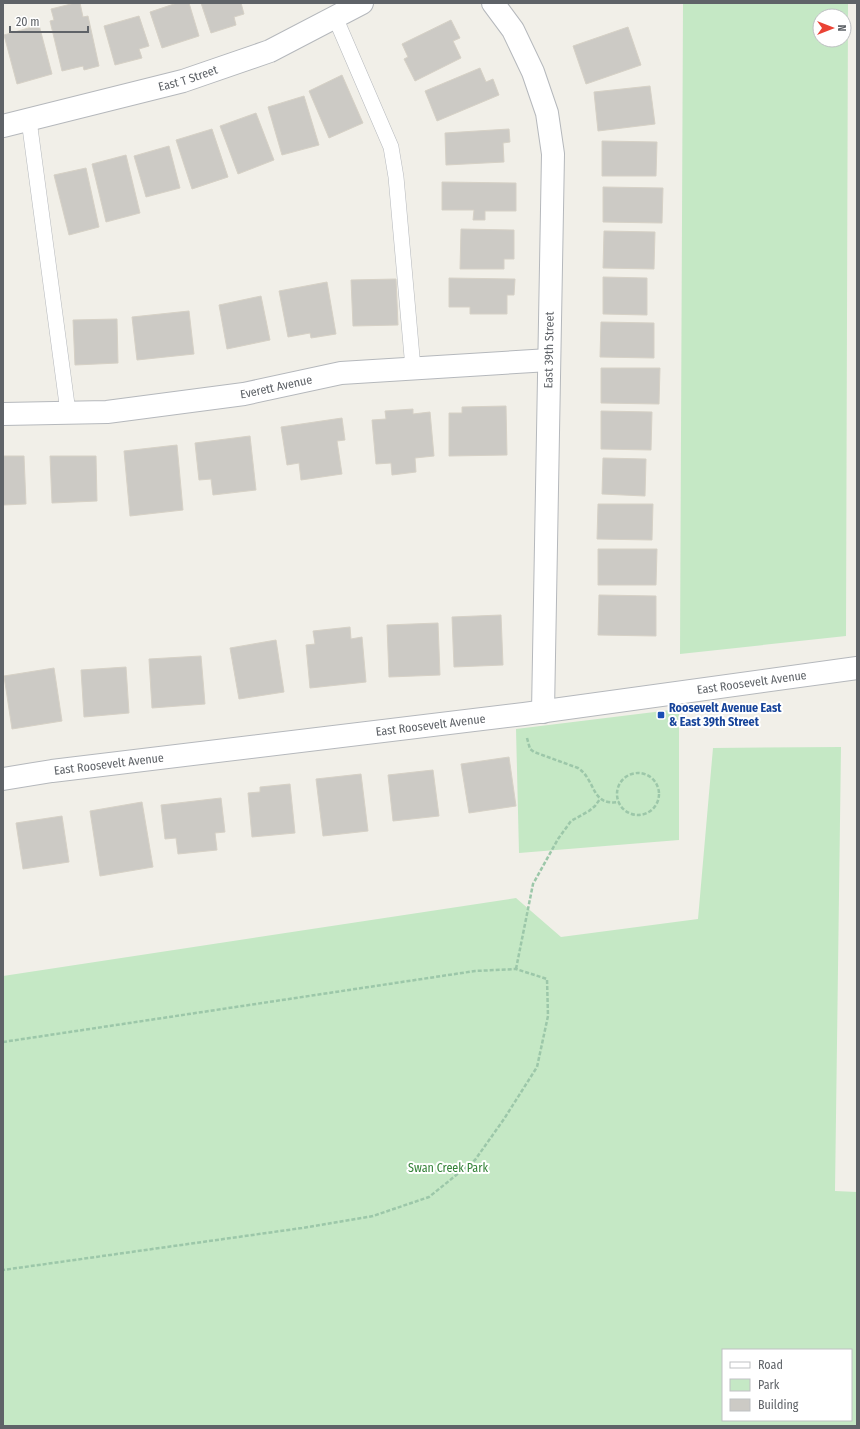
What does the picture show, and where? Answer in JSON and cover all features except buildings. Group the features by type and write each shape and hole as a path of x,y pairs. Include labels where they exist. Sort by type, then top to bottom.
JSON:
{"street":[{"name":"East T Street","path":"3,126 183,80 270,51 362,3"},
{"name":"East 39th Street","path":"493,3 513,30 533,72 547,113 553,154 549,360 533,713"},
{"name":"Everett Avenue","path":"3,414 107,412 244,394 341,373 549,360"},
{"name":"East Roosevelt Avenue","path":"3,778 533,713 857,668"}],"lane":[{"path":"335,17 391,147 396,177 413,368"},
{"path":"28,120 68,412"}],"path":[{"path":"533,713 528,743 534,752 578,768 584,773 600,799 610,803 619,802"},
{"path":"636,773 649,777 654,781 657,787 659,794 654,807 643,814 636,815 624,810 619,802 617,798 617,791 623,779 636,773"},
{"path":"516,969 533,884 558,839 571,821 592,808 600,799"},
{"path":"3,1042 475,971 516,969 547,979 548,1016 537,1067 504,1119 475,1160 430,1197 372,1216 302,1228 3,1270"}],"green space":[{"path":"683,3 848,3 848,8 812,8 812,48 848,48 846,636 680,654"},
{"path":"679,709 679,840 519,853 516,729"},
{"name":"Swan Creek Park","path":"841,747 835,1191 857,1192 857,1426 3,1426 3,976 516,898 561,937 698,919 713,748"}],"place":[{"name":"Roosevelt Avenue East & East 39th Street","path":"661,715"}]}
